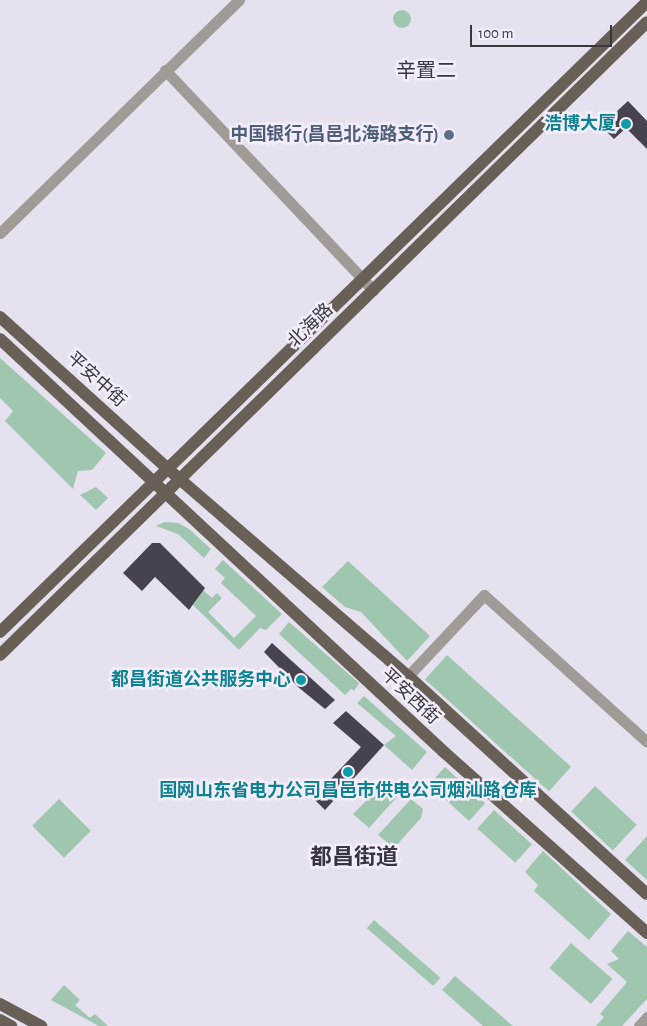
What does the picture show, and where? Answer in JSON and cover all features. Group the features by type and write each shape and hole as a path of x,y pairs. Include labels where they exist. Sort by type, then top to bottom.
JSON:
{"main road":[{"name":"北海路","path":"0,632 647,2"},
{"name":"北海路","path":"0,655 647,22"},
{"name":"平安中街","path":"0,317 168,469"},
{"name":"平安中街","path":"0,339 156,480"},
{"name":"平安西街","path":"168,469 408,676 647,894"},
{"name":"平安西街","path":"156,480 164,495 647,933"},
{"path":"0,1004 41,1026"},
{"path":"0,1020 11,1026"}],"street":[{"path":"0,233 165,70 239,0"},
{"path":"165,70 373,290"},
{"path":"408,676 484,595 647,742"},
{"path":"639,1026 647,1017"}],"green space":[{"path":"402,10 408,13 411,19 408,25 402,28 396,25 393,19 396,13"},
{"path":"0,358 106,453 92,470 78,471 73,489 5,421 13,411 0,398"},
{"path":"96,487 108,498 96,510 80,495"},
{"path":"165,522 178,523 189,529 211,549 204,558 178,534 156,526"},
{"path":"223,560 282,614 266,630 260,628 239,650 193,605 203,590 212,598 217,593 222,598 208,612 234,638 256,616 221,583 225,578 215,569"},
{"path":"348,561 430,636 407,661 361,612 345,607 322,587"},
{"path":"289,622 359,683 354,691 351,689 345,695 279,634"},
{"path":"447,655 571,767 549,791 425,680"},
{"path":"364,696 427,752 412,770 384,745 396,736 357,703"},
{"path":"445,767 485,803 469,821 429,785"},
{"path":"389,778 404,789 369,828 353,814"},
{"path":"595,786 637,825 613,850 571,812"},
{"path":"59,799 91,831 64,858 32,826"},
{"path":"411,799 423,809 421,818 394,848 378,835"},
{"path":"494,810 532,844 515,863 477,829"},
{"path":"647,836 647,880 625,860"},
{"path":"543,851 611,914 589,940 534,891 538,885 525,872"},
{"path":"374,920 440,978 433,986 367,928"},
{"path":"628,931 647,947 647,999 622,1026 596,1026 604,1017 600,1014 627,982 607,964 619,959 611,951"},
{"path":"571,943 613,979 591,1004 549,968"},
{"path":"455,976 513,1026 483,1026 442,990"},
{"path":"64,985 80,1000 75,1005 90,1018 95,1014 108,1026 99,1026 51,1000"}],"building":[{"name":"浩博大厦","path":"628,101 647,121 647,149 626,128 614,139 601,126"},
{"path":"152,543 160,543 205,588 189,610 155,577 142,591 123,573"},
{"name":"都昌街道公共服务中心","path":"272,643 335,700 325,709 298,687 264,652"},
{"name":"国网山东省电力公司昌邑市供电公司烟汕路仓库","path":"346,711 384,745 325,810 313,798 361,747 333,723"}],"place":[{"name":"浩博大厦","path":"626,124"},
{"name":"中国银行(昌邑北海路支行)","path":"449,135"},
{"name":"都昌街道公共服务中心","path":"301,680"},
{"name":"国网山东省电力公司昌邑市供电公司烟汕路仓库","path":"348,772"}],"district":[{"name":"辛置二","path":"426,71"},
{"name":"都昌街道","path":"354,858"}]}
